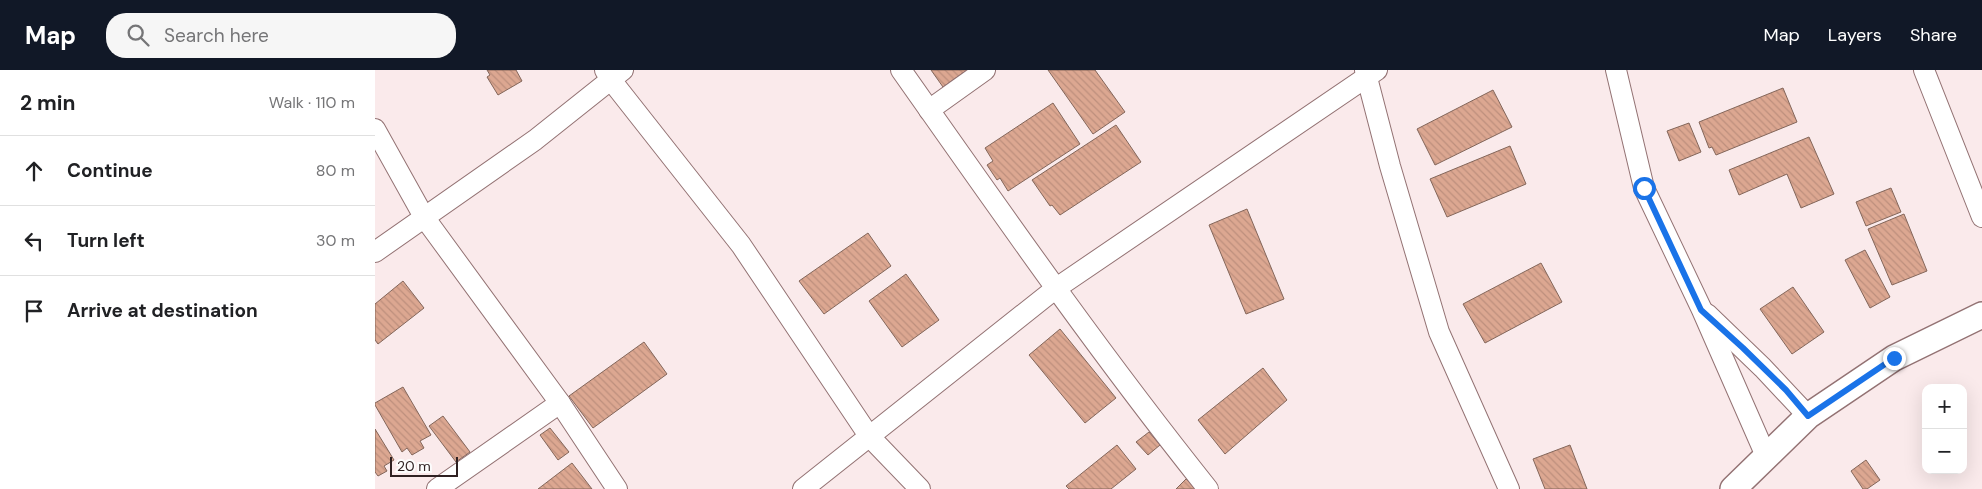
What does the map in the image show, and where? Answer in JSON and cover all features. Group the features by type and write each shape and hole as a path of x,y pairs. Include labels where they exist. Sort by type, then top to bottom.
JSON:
{"street":[{"path":"901,70 1055,289 1145,410 1208,489"},
{"path":"929,110 985,70"},
{"path":"1616,70 1644,188 1701,310 1765,456"},
{"path":"1924,70 1982,217"},
{"path":"803,489 1055,289 1370,72 1390,166 1439,332 1509,489"},
{"path":"375,252 535,140 613,73 741,245 869,436 920,489"},
{"path":"375,128 424,218 560,403 617,489"},
{"path":"1701,310 1757,361 1808,416"},
{"path":"1733,489 1808,416 1894,358 1982,314"},
{"path":"437,489 560,403"}],"building":[{"path":"487,70 516,70 522,81 498,95 487,77 490,75"},
{"path":"931,70 967,70 943,87"},
{"path":"1048,70 1095,70 1125,112 1093,134"},
{"path":"1783,88 1797,122 1716,155 1712,147 1709,148 1699,122"},
{"path":"1493,90 1512,127 1435,165 1417,129"},
{"path":"1053,103 1080,144 1008,191 1000,178 997,180 987,165 993,161 985,148"},
{"path":"1689,123 1701,152 1679,161 1667,131"},
{"path":"1116,125 1141,162 1060,215 1052,205 1050,206 1032,180"},
{"path":"1809,137 1834,194 1801,208 1787,174 1739,195 1729,170"},
{"path":"1510,146 1526,184 1447,217 1430,179"},
{"path":"1891,188 1901,212 1866,226 1856,202"},
{"path":"1247,209 1284,299 1246,314 1209,225"},
{"path":"1904,214 1927,271 1892,285 1868,229"},
{"path":"868,233 891,266 824,314 799,281"},
{"path":"1865,250 1890,297 1870,308 1845,260"},
{"path":"1541,263 1562,302 1485,343 1463,304"},
{"path":"906,274 939,320 902,347 869,301"},
{"path":"403,281 424,308 378,344 375,340 375,304"},
{"path":"1793,287 1824,332 1792,354 1760,309"},
{"path":"1060,329 1116,398 1085,423 1029,355"},
{"path":"644,342 667,374 593,428 569,396"},
{"path":"1263,368 1287,400 1225,454 1198,420"},
{"path":"403,387 431,435 420,441 424,448 412,455 407,448 402,452 375,405 375,403"},
{"path":"443,416 470,452 456,462 429,426"},
{"path":"550,428 569,452 558,460 540,435"},
{"path":"375,429 394,460 384,466 387,471 378,476 375,472"},
{"path":"1149,432 1160,445 1148,455 1136,442"},
{"path":"1117,445 1136,469 1111,489 1069,489 1066,486"},
{"path":"1570,445 1587,489 1545,489 1533,459"},
{"path":"1866,460 1880,480 1867,489 1863,489 1851,471"},
{"path":"572,463 592,489 538,489"},
{"path":"1186,479 1197,489 1176,489"}],"route":[{"path":"1644,188 1701,310 1786,390 1808,416 1894,358"}]}
